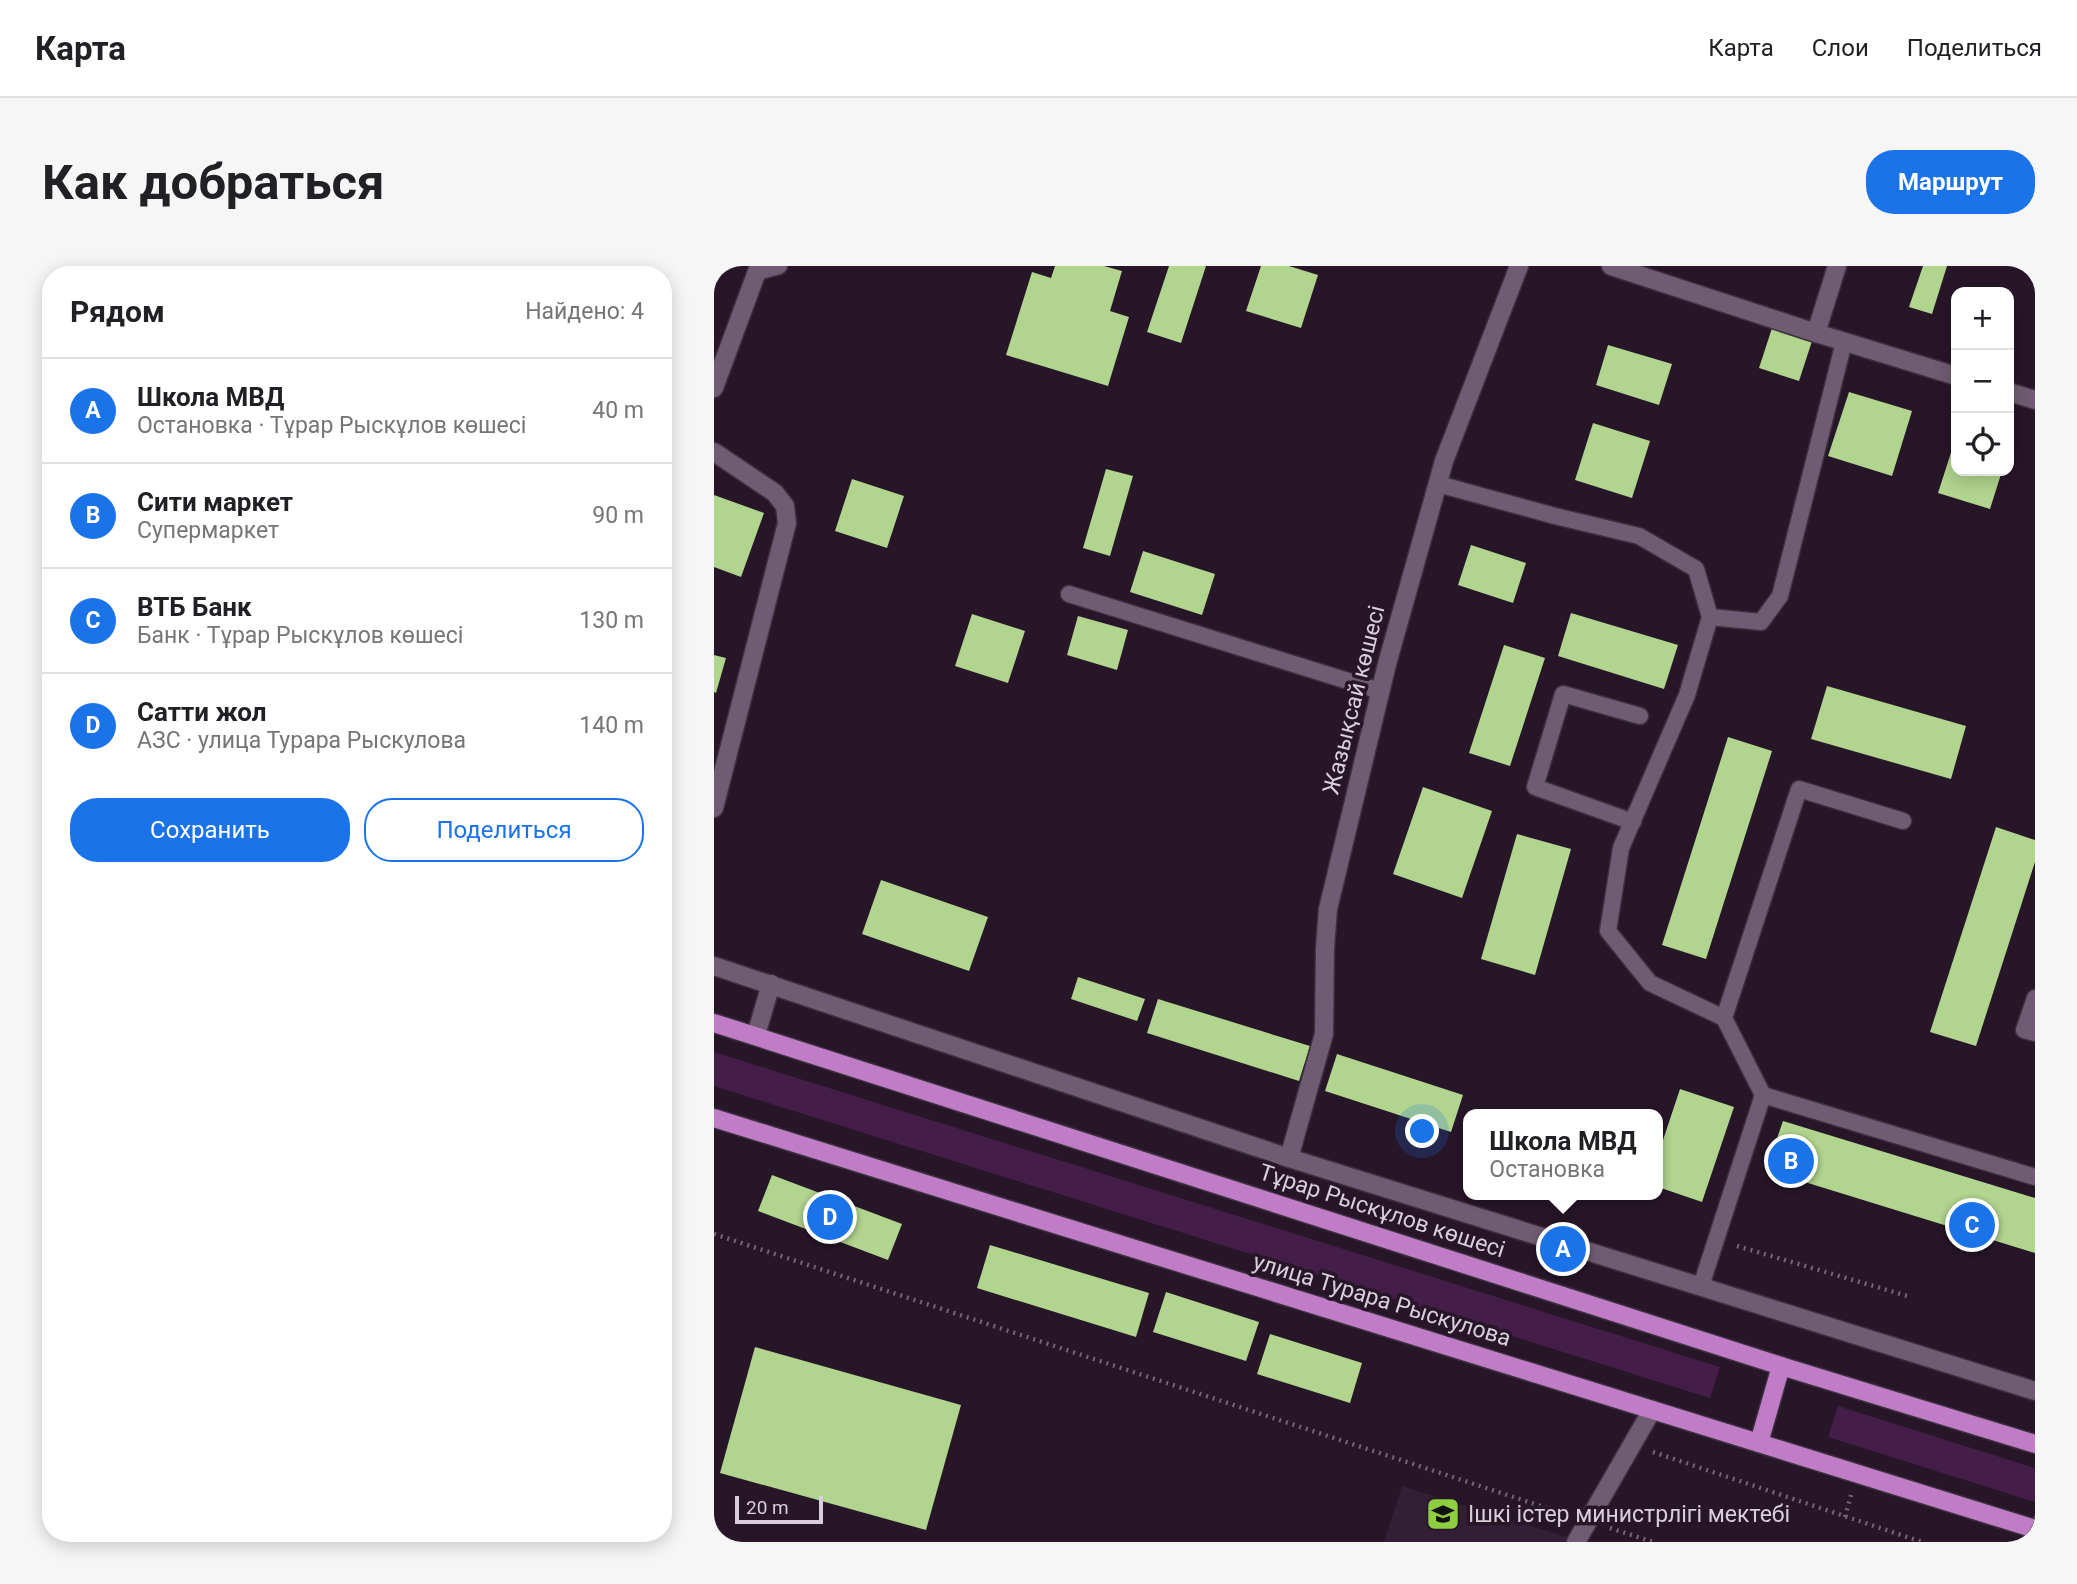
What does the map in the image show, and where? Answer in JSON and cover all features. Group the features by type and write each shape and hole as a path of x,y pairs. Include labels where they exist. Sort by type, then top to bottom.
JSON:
{"main road":[{"name":"Тұрар Рыскұлов көшесі","path":"714,1023 1781,1366 2035,1444"},
{"name":"улица Турара Рыскулова","path":"714,1118 2035,1529"},
{"path":"1759,1443 1781,1366"}],"street":[{"name":"Жазықсай көшесі","path":"1289,1158 1325,1034 1328,909 1380,691 1444,461 1519,266"},
{"path":"1611,266 1951,374"},
{"path":"1816,333 1836,266"},
{"path":"714,388 758,269"},
{"path":"2014,394 2035,400"},
{"path":"714,452 775,493 785,506 786,523 714,808"},
{"path":"714,966 1289,1158 2035,1391"},
{"path":"756,1035 771,984"},
{"path":"1576,1542 1652,1410"}],"lane":[{"path":"758,269 779,266"},
{"path":"1710,617 1761,622 1780,596 1844,342"},
{"path":"1438,484 1639,536 1696,569 1710,617 1687,695 1620,848 1608,932 1650,983 1724,1018 1763,1096 1701,1286"},
{"path":"1069,594 1380,691"},
{"path":"1633,822 1535,787 1563,694 1640,716"},
{"path":"1724,1018 1799,789 1903,821"},
{"path":"2035,998 2024,1030 2035,1034"},
{"path":"1763,1096 2035,1177"}],"path":[{"path":"714,1234 1653,1542"},
{"path":"1716,1240 1911,1297"},
{"path":"1633,1445 1922,1542"}],"shaded area":[{"path":"714,1052 1720,1367 1710,1398 714,1086"},
{"path":"1838,1406 2035,1468 2035,1502 1828,1437"},
{"name":"Ішкі істер министрлігі мектебі","path":"1402,1486 1583,1542 1384,1542"}],"building":[{"path":"1055,266 1104,266 1122,271 1110,311 1129,317 1108,386 1006,355 1032,272 1051,278"},
{"path":"1169,266 1206,266 1181,343 1147,332"},
{"path":"1261,266 1289,266 1318,275 1301,328 1246,311"},
{"path":"1923,266 1947,266 1932,314 1909,307"},
{"path":"1773,325 1813,338 1799,381 1759,368"},
{"path":"1608,345 1672,364 1659,405 1596,385"},
{"path":"1849,392 1912,411 1892,476 1828,456"},
{"path":"1593,423 1650,441 1632,498 1575,480"},
{"path":"1951,453 1951,476 2000,476 1990,509 1938,493"},
{"path":"1106,469 1133,476 1110,556 1083,548"},
{"path":"852,479 904,496 887,548 835,531"},
{"path":"714,495 764,513 741,577 714,567"},
{"path":"1471,545 1526,563 1513,603 1458,585"},
{"path":"1143,551 1215,574 1202,615 1130,592"},
{"path":"1571,613 1678,645 1664,689 1558,656"},
{"path":"972,614 1025,631 1008,683 955,666"},
{"path":"1078,616 1128,630 1117,670 1067,655"},
{"path":"1504,645 1545,658 1510,766 1469,753"},
{"path":"714,655 726,658 716,693 714,692"},
{"path":"1827,686 1966,726 1951,779 1811,739"},
{"path":"1728,737 1772,751 1706,959 1662,945"},
{"path":"1423,787 1492,811 1462,898 1393,874"},
{"path":"1996,827 2035,840 2035,862 1976,1046 1930,1032"},
{"path":"1517,834 1571,849 1535,975 1481,959"},
{"path":"881,880 988,917 969,971 862,934"},
{"path":"1078,977 1145,999 1137,1021 1071,999"},
{"path":"1158,999 1310,1046 1299,1081 1147,1033"},
{"path":"1337,1054 1463,1095 1451,1132 1325,1091"},
{"path":"1680,1089 1734,1107 1702,1202 1663,1189 1663,1140"},
{"path":"1783,1121 2035,1198 2035,1253 1766,1170"},
{"path":"772,1175 902,1224 888,1260 758,1211"},
{"path":"990,1245 1149,1293 1136,1337 977,1288"},
{"path":"1166,1292 1259,1322 1246,1361 1153,1332"},
{"path":"1270,1334 1362,1363 1350,1403 1257,1374"},
{"path":"755,1347 961,1405 926,1530 720,1473"}],"place":[{"name":"Сити маркет","path":"1791,1161"},
{"name":"Сатти жол","path":"830,1217"},
{"name":"ВТБ Банк","path":"1972,1225"},
{"name":"Школа МВД","path":"1563,1249"},
{"name":"Ішкі істер министрлігі мектебі","path":"1443,1514"}]}
